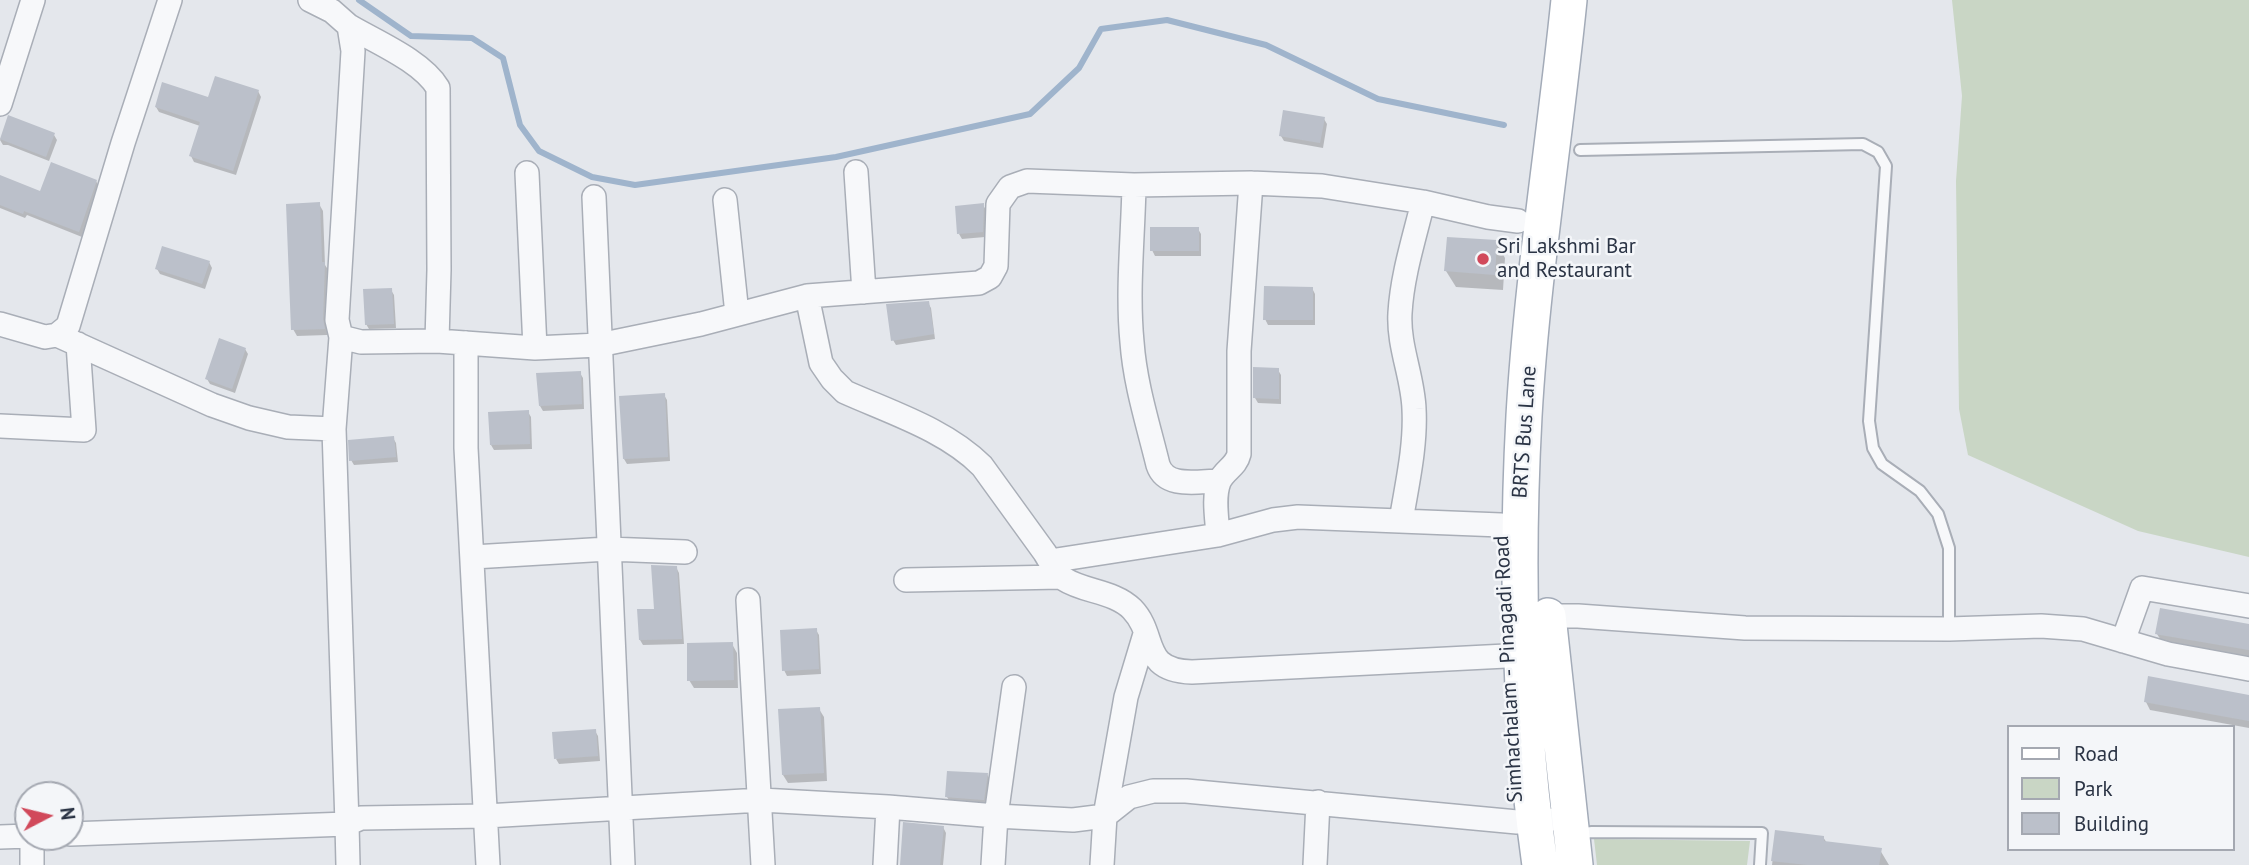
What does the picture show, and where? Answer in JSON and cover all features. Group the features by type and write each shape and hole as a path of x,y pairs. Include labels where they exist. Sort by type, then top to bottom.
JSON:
{"main road":[{"name":"BRTS Bus Lane","path":"1540,865 1526,822 1520,513 1524,413 1541,237 1569,0"},
{"name":"Simhachalam - Pinagadi Road","path":"1518,221 1507,376 1501,525 1506,656 1526,822 1523,865"},
{"name":"Simhachalam - Pinagadi Road","path":"1548,617 1572,840"}],"street":[{"path":"0,104 33,0"},
{"path":"0,426 84,430 68,340 68,326 123,143 170,0"},
{"path":"310,0 332,11 349,26 417,66 432,78 438,88 437,341"},
{"path":"348,865 334,429 341,337 337,320 353,51 349,26"},
{"path":"527,173 535,348"},
{"path":"856,173 864,292"},
{"path":"341,337 361,342 437,341 535,348 599,345 701,324 807,296 979,283 990,277 996,266 998,204 1010,187 1027,181 1135,185 1251,183 1322,186 1518,221"},
{"path":"1218,535 1219,481 1234,466 1240,454 1239,351 1251,183"},
{"path":"1135,185 1130,318 1132,345 1135,369 1158,465 1161,473 1172,481 1219,481"},
{"path":"594,197 623,865"},
{"path":"725,200 737,314"},
{"path":"1401,521 1413,442 1414,407 1399,316 1404,281 1423,202"},
{"path":"807,296 821,363 832,380 845,392 950,440 968,452 982,466 1056,569 1083,588 1114,597 1132,609 1154,653 1169,670 1506,656"},
{"path":"0,324 45,337 68,340 212,405 249,418 288,427 334,429"},
{"path":"466,343 466,448 488,865"},
{"path":"906,580 1056,569 1218,535 1273,520 1298,517 1501,525"},
{"path":"473,557 608,549 685,552"},
{"path":"2123,640 2142,588 2249,607"},
{"path":"748,600 764,865"},
{"path":"1548,617 1578,616 1745,628 1949,629 2051,626 2083,629 2168,654 2249,669"},
{"path":"1102,865 1105,816 1126,697 1145,634"},
{"path":"993,865 996,817 1014,687"},
{"path":"84,833 347,824 361,818 486,816 761,800 1073,820 1105,816 1129,797 1153,791 1186,791 1526,822 1572,840"},
{"path":"1315,865 1318,802"},
{"path":"885,865 888,807"}],"lane":[{"path":"1580,150 1863,144 1878,152 1886,166 1869,421 1873,448 1882,464 1920,491 1938,514 1949,548 1949,629"},
{"path":"1572,840 1591,831 1762,833 1760,865"}],"green space":[{"path":"1952,0 2249,0 2249,557 2138,531 1968,455 1959,409 1956,181 1962,96"},
{"path":"1594,839 1750,841 1747,865 1597,865"}],"building":[{"path":"215,76 259,90 233,171 189,156 200,122 155,107 162,82 208,97"},
{"path":"1283,110 1325,117 1320,143 1279,136"},
{"path":"8,115 55,133 46,157 0,139"},
{"path":"51,162 97,180 79,232 0,205 0,175 40,191"},
{"path":"320,202 322,262 325,262 325,329 291,330 286,204"},
{"path":"984,203 983,232 957,234 955,206"},
{"path":"1150,227 1199,227 1199,251 1150,251"},
{"path":"1447,237 1497,240 1495,275 1444,271"},
{"path":"162,246 210,261 202,284 155,269"},
{"path":"1264,286 1313,287 1313,320 1263,320"},
{"path":"392,288 394,324 365,325 363,289"},
{"path":"929,301 934,334 891,341 886,304"},
{"path":"219,338 246,348 232,389 205,379"},
{"path":"1253,367 1279,368 1279,399 1253,398"},
{"path":"581,371 582,404 539,406 536,373"},
{"path":"665,393 668,457 623,459 619,396"},
{"path":"529,410 530,444 490,445 488,412"},
{"path":"394,436 396,457 349,461 348,440"},
{"path":"651,565 677,566 682,639 639,640 637,609 654,609"},
{"path":"2160,608 2249,624 2249,650 2155,634"},
{"path":"817,628 819,669 782,671 780,630"},
{"path":"733,642 734,680 687,681 687,643"},
{"path":"2148,676 2249,695 2249,721 2144,702"},
{"path":"820,707 824,773 782,775 778,709"},
{"path":"596,729 598,756 554,759 552,732"},
{"path":"947,771 988,773 984,800 945,797"},
{"path":"903,822 944,826 940,865 900,865"},
{"path":"1775,830 1824,836 1824,841 1882,848 1879,865 1808,865 1771,861"}],"waterway":[{"path":"359,0 411,36 472,38 503,58 520,125 539,151 592,177 635,185 836,157 1030,114 1079,68 1101,29 1167,20 1266,45 1378,99 1504,125"}],"place":[{"name":"Sri Lakshmi Bar and Restaurant","path":"1483,259"}]}
